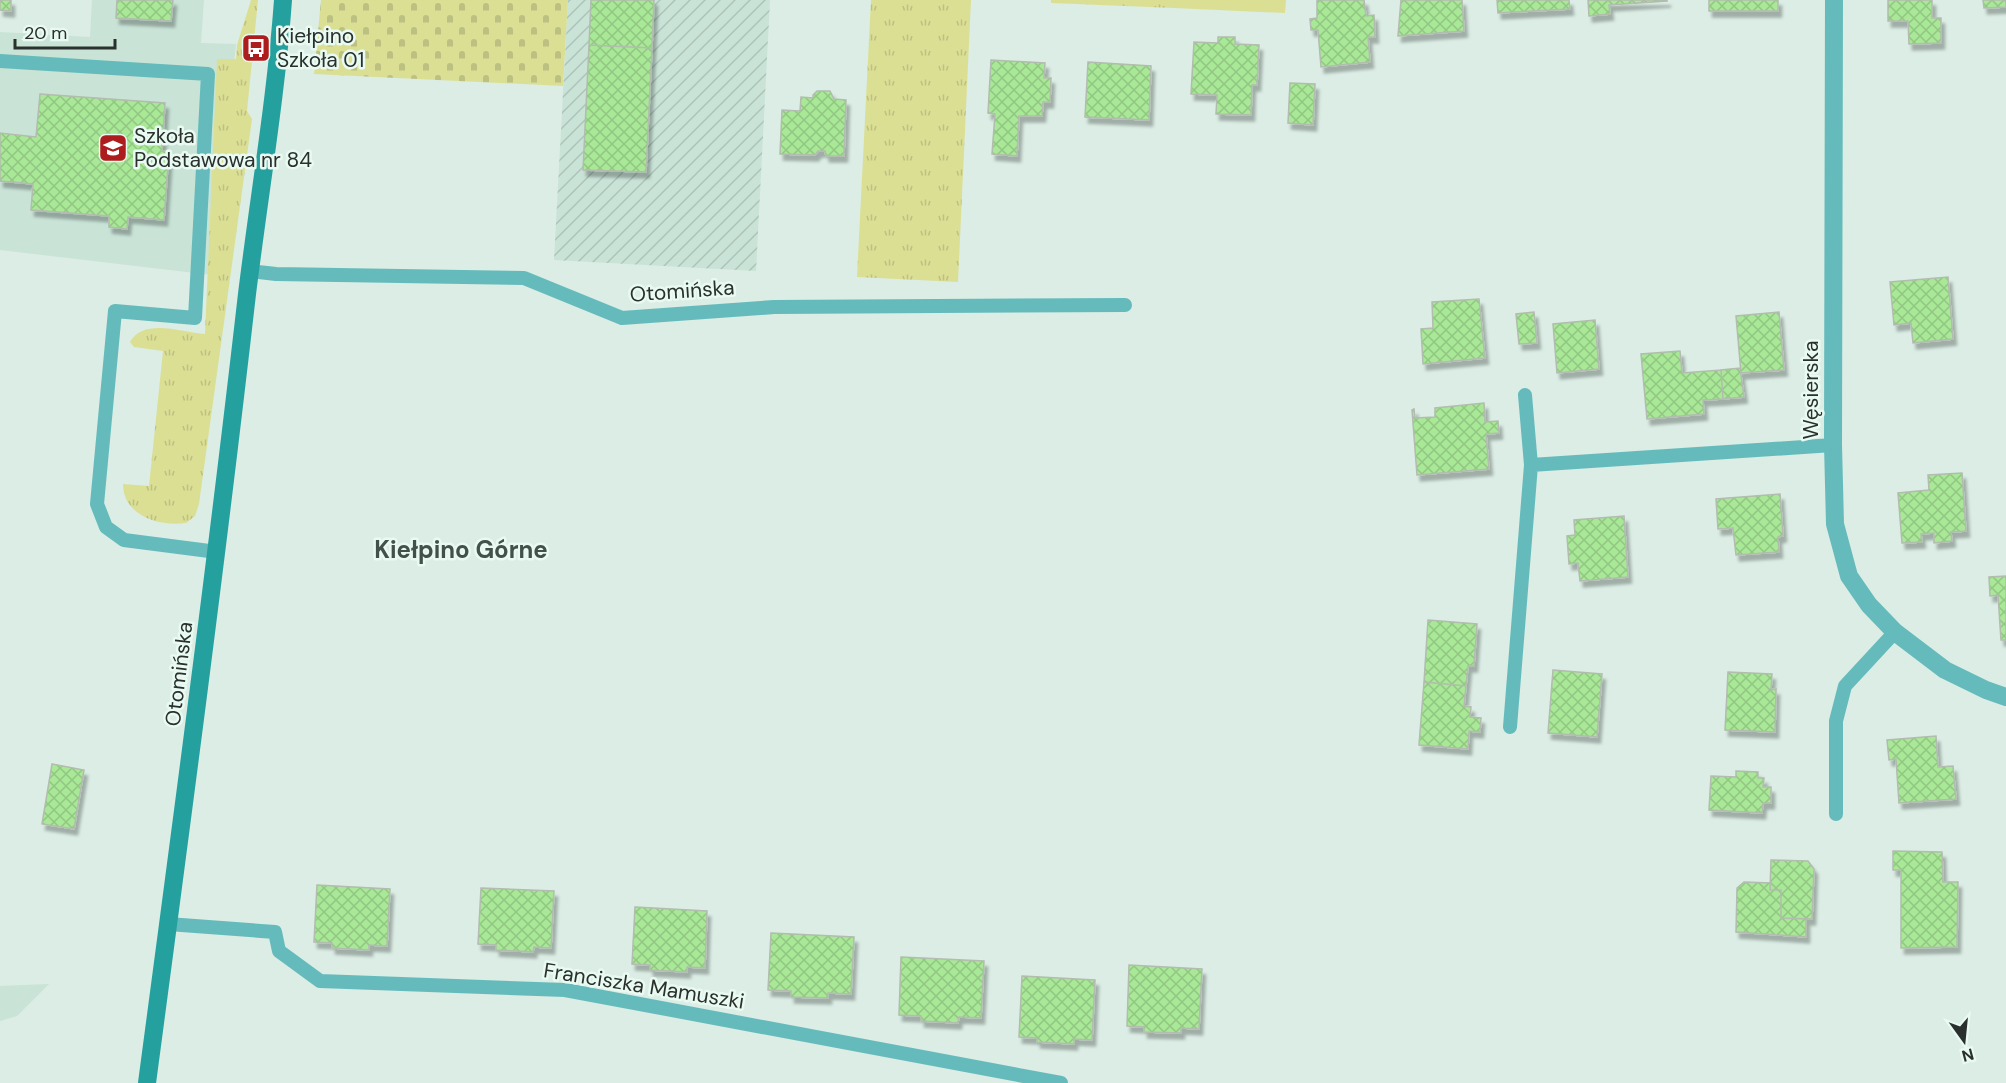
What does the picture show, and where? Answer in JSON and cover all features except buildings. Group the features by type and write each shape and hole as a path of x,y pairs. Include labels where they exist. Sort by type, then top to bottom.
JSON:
{"street":[{"name":"Otomińska","path":"147,1083 280,51 283,0"},
{"name":"Węsierska","path":"1834,0 1833,445 1835,524 1849,576 1869,605 1895,632 1945,670 2006,697"}],"lane":[{"path":"0,61 208,74 195,318 115,311 96,504 106,527 124,540 217,552"},
{"name":"Otomińska","path":"250,271 276,274 524,278 622,318 774,307 1125,305"},
{"path":"1510,727 1531,465 1524,395"},
{"path":"1531,465 1833,445"},
{"path":"1836,814 1836,721 1845,686 1895,632"},
{"name":"Franciszka Mamuszki","path":"168,924 275,932 279,951 320,981 565,990 1061,1083"}],"shaded area":[{"name":"Szkoła Podstawowa nr 84","path":"92,0 204,0 201,43 236,44 212,275 0,250 0,32 90,37"},
{"path":"568,0 770,0 756,271 554,260"},
{"path":"49,984 17,1016 0,1021 0,986"}],"green space":[{"path":"251,0 258,0 247,111 252,119 199,504 195,516 186,523 165,523 145,517 136,511 129,504 125,495 123,484 149,486 163,351 134,347 130,342 136,334 154,328 205,334 217,59 236,59 237,45"},
{"path":"321,0 568,0 563,86 314,74"},
{"path":"871,0 971,0 958,282 857,277"},
{"path":"1051,0 1174,0 1174,8 1051,3"},
{"path":"1174,0 1286,0 1285,13 1174,8"}],"place":[{"name":"Kiełpino Szkoła 01","path":"256,48"},
{"name":"Szkoła Podstawowa nr 84","path":"113,148"}],"district":[{"name":"Kiełpino Górne","path":"461,549"}]}
